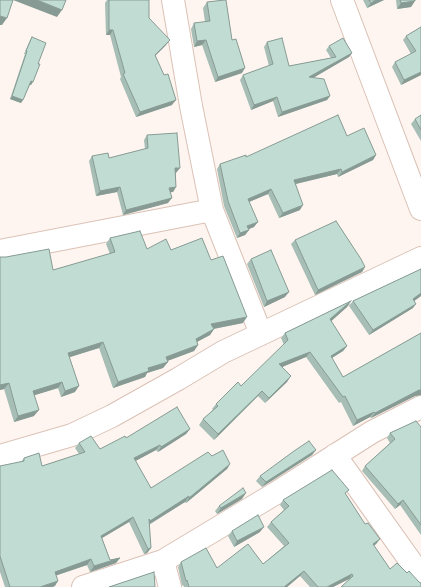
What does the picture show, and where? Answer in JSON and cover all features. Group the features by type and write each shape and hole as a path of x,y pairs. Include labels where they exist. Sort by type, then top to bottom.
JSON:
{"street":[{"path":"173,0 188,90 212,210 261,334"},
{"path":"342,0 421,209"},
{"path":"0,251 212,210"},
{"path":"0,456 72,435 112,416 223,352 421,258"},
{"path":"83,587 163,561 276,493 372,432 421,407"},
{"path":"335,455 421,576"},
{"path":"163,561 170,587"}],"building":[{"path":"0,0 13,0 7,18 0,16"},
{"path":"37,0 66,0 62,10"},
{"path":"109,0 149,0 149,18 170,40 155,55 164,75 168,74 176,100 140,112 123,74 125,73 113,30 109,30"},
{"path":"226,0 232,40 236,39 245,68 218,77 206,40 197,41 194,23 210,21 207,2"},
{"path":"369,0 376,0 371,3"},
{"path":"400,0 415,0 415,1 401,3"},
{"path":"421,27 421,72 404,80 395,62 416,51 406,36"},
{"path":"32,37 46,43 33,82 31,81 23,100 12,96"},
{"path":"282,38 289,66 336,57 329,46 343,38 352,53 309,77 324,79 330,96 282,112 277,97 254,105 243,75 273,64 267,42"},
{"path":"338,115 347,136 364,128 376,155 342,172 341,169 294,180 303,205 283,213 271,189 248,199 258,222 247,226 249,230 240,233 228,201 220,164 246,155 246,157"},
{"path":"421,115 421,130 415,119"},
{"path":"177,133 180,168 175,168 176,187 169,188 172,198 126,210 120,187 100,191 92,156 108,153 109,158 148,148 147,135"},
{"path":"336,221 365,267 318,290 295,240"},
{"path":"140,231 147,249 166,239 171,250 202,238 211,260 223,256 247,317 211,324 214,329 196,339 198,345 166,357 168,362 148,368 149,371 118,382 103,342 68,353 79,386 65,391 62,382 33,391 39,410 18,416 9,383 0,385 0,257 49,249 53,270 115,252 110,238"},
{"path":"271,250 289,292 267,301 251,259"},
{"path":"421,269 421,293 413,299 416,304 373,330 353,301"},
{"path":"351,301 330,319 347,346 331,356 343,377 421,333 421,390 375,413 374,412 357,420 345,396 343,397 310,352 279,364 291,376 269,398 262,391 218,434 203,419 218,406 216,404 238,382 241,386 288,340 285,333"},
{"path":"177,407 190,429 161,447 160,445 134,458 151,488 208,452 212,456 223,450 230,464 189,498 189,496 150,521 149,519 151,548 148,549 133,517 101,536 110,560 120,558 94,566 91,559 55,572 58,581 40,587 10,587 0,556 0,466 24,461 24,458 39,453 42,466 85,452 79,443 91,436 100,449 125,436 126,438"},
{"path":"416,421 421,427 421,525 403,500 398,504 365,466 395,439 390,433"},
{"path":"309,441 316,450 266,482 260,476 294,451"},
{"path":"332,470 349,490 345,493 365,524 368,523 380,539 373,544 390,569 397,563 407,573 409,571 421,583 421,587 341,587 353,576 352,574 327,587 318,587 304,571 284,587 189,587 181,562 206,548 217,568 248,544 263,564 289,543 271,522 289,506 283,500"},
{"path":"243,488 246,493 221,508 219,506"},
{"path":"258,515 264,527 237,541 232,531"},
{"path":"154,572 155,587 109,587"}]}
